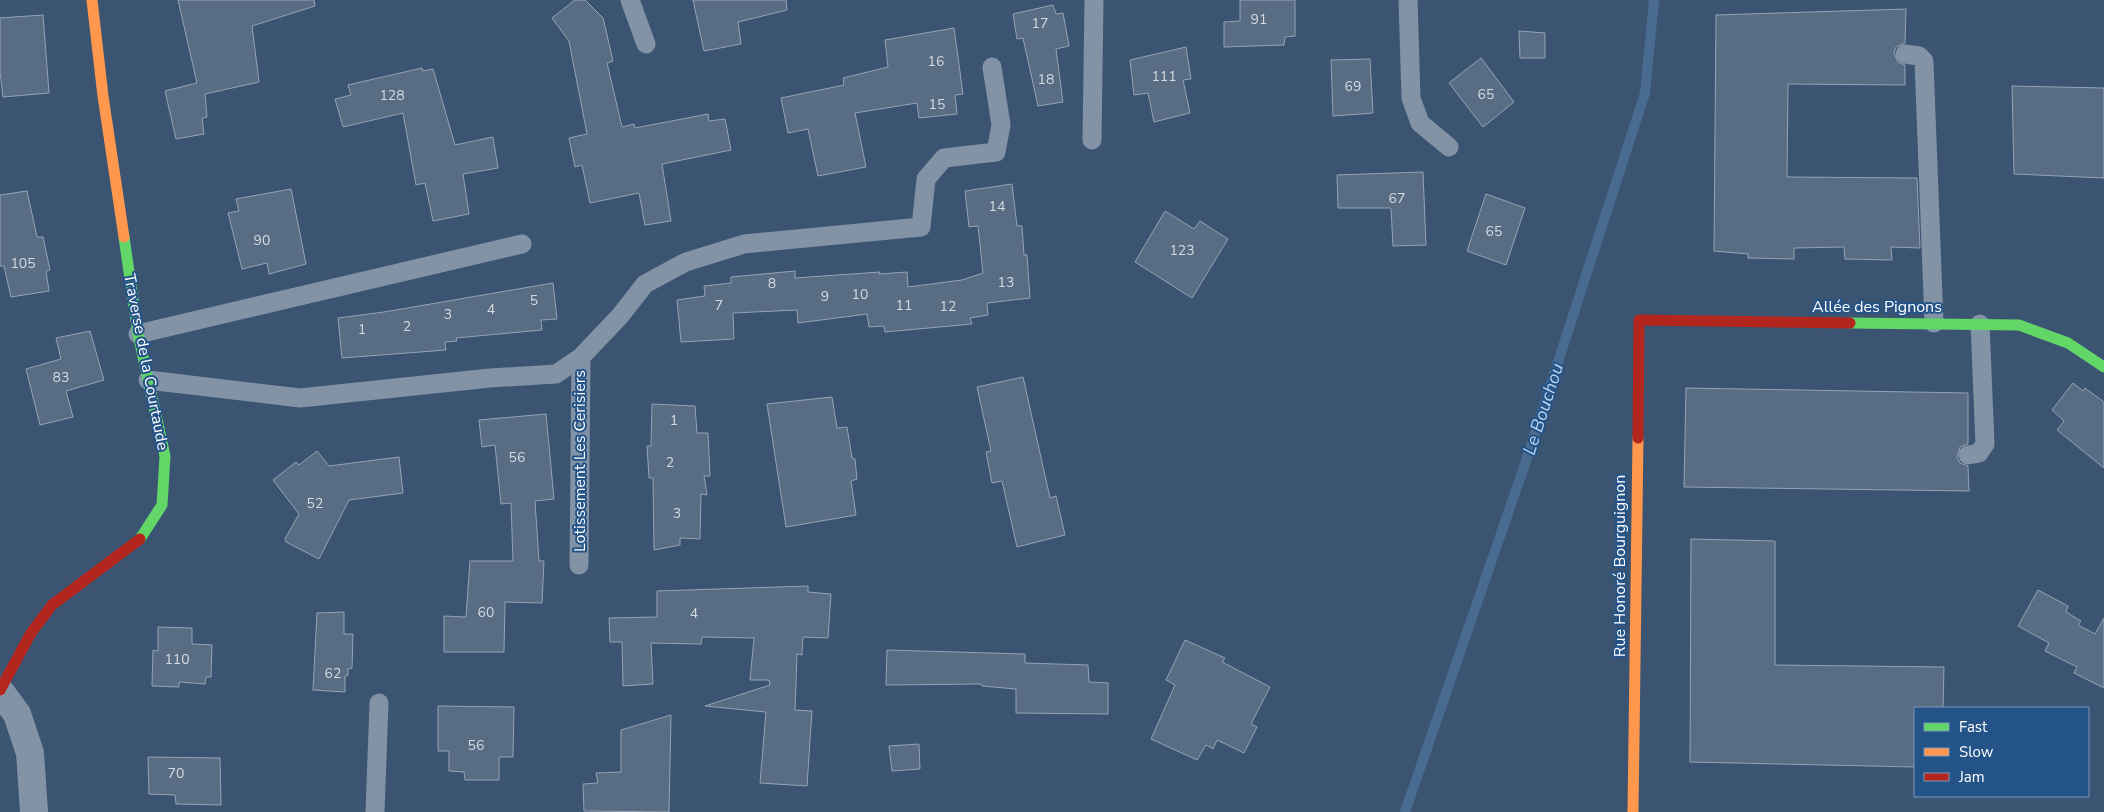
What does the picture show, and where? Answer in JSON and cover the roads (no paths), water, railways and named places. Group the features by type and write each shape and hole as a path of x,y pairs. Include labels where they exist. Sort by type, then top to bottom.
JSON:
{"street":[{"name":"Traverse de la Courtaude","path":"0,691 31,633 52,605 140,539 162,506 164,456 138,334 103,96 92,0"},
{"name":"Allée des Pignons","path":"1639,320 2019,325 2068,342 2104,367"},
{"name":"Rue Honoré Bourguignon","path":"1633,812 1639,320"},
{"path":"0,691 17,714 30,753 34,812"}],"lane":[{"path":"630,0 646,44"},
{"path":"1092,140 1094,0"},
{"path":"1408,0 1411,98 1420,123 1449,147"},
{"path":"1905,54 1919,56 1924,61 1934,323"},
{"path":"148,380 300,398 490,378 556,374 581,357 620,316 645,284 686,262 744,244 921,227 926,179 944,158 996,152 1000,125 992,67"},
{"path":"138,334 522,244"},
{"path":"1968,456 1979,453 1986,444 1980,324"},
{"name":"Lotissement Les Cerisiers","path":"579,565 581,357"},
{"path":"375,812 379,704"}],"waterway":[{"name":"Le Bouchou","path":"1405,812 1526,461 1645,93 1654,0"}]}
